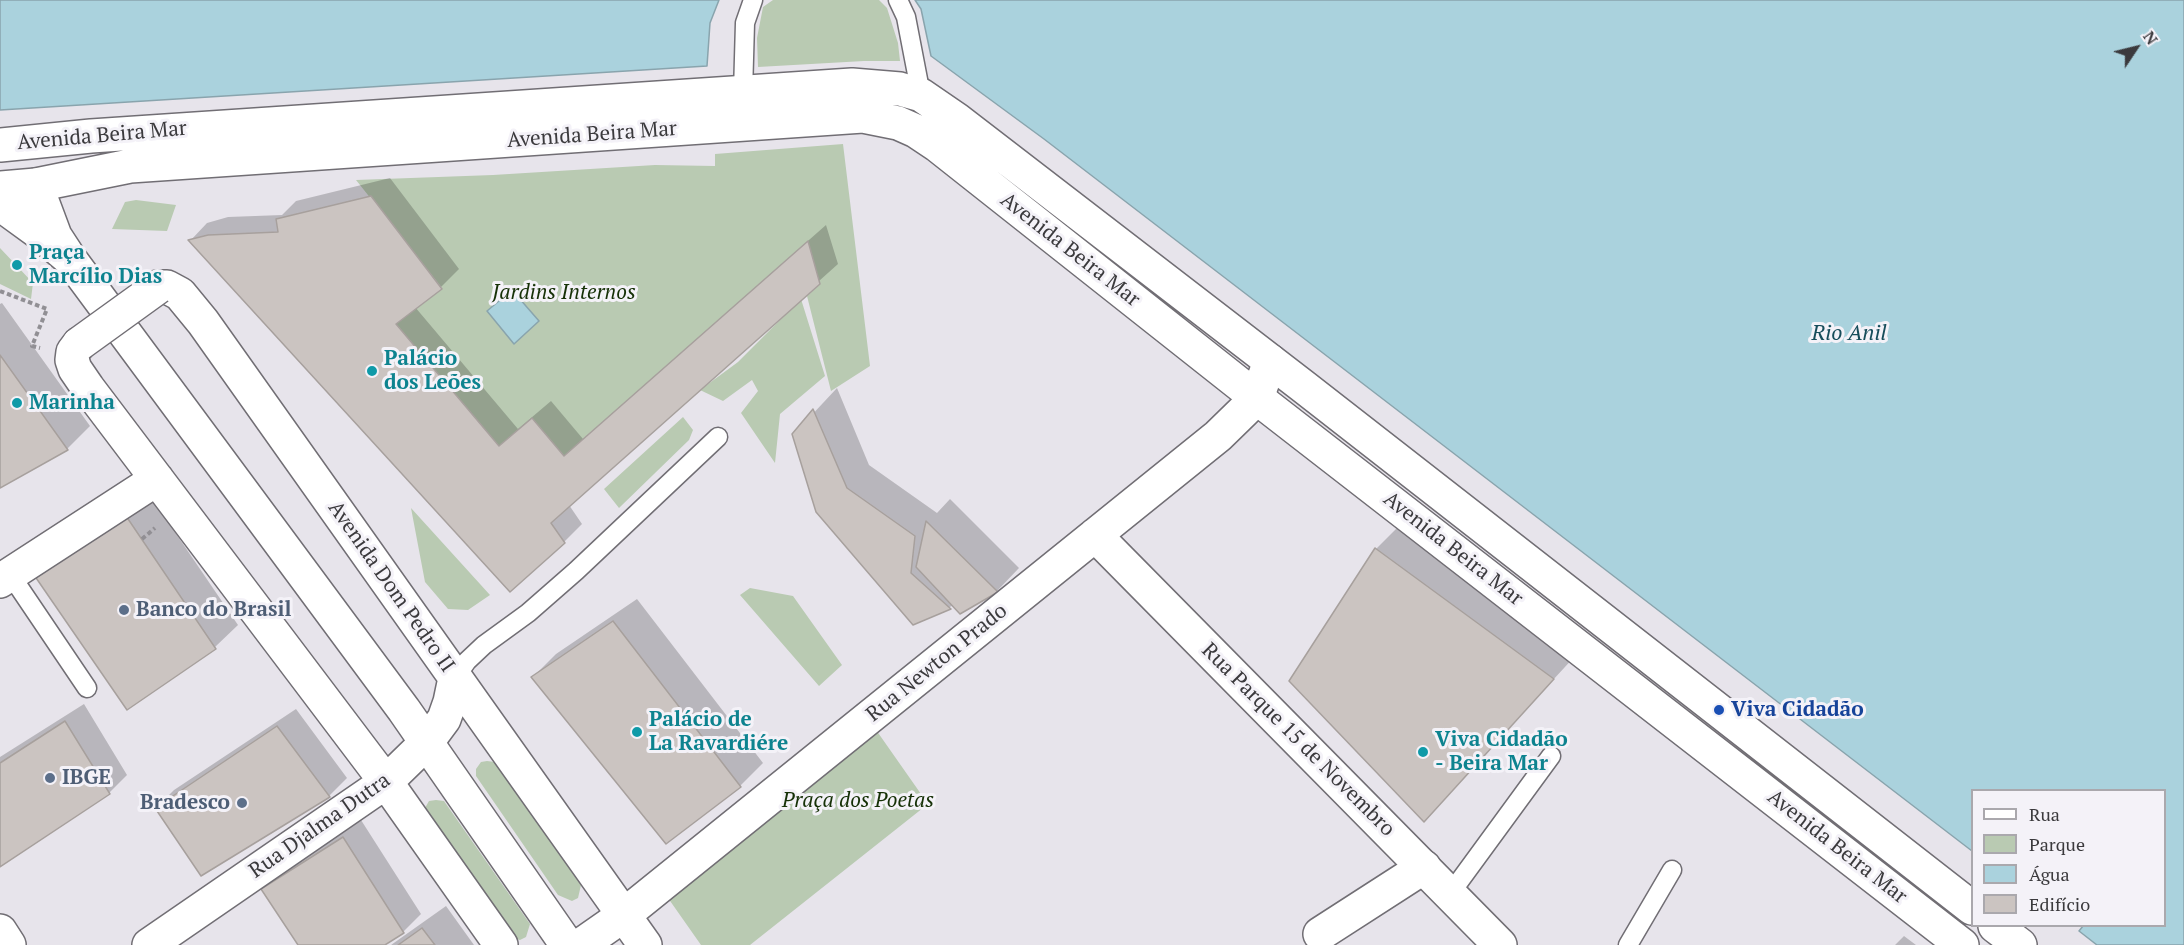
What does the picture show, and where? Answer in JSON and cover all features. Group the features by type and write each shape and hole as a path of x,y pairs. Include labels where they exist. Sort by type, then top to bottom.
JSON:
{"street":[{"name":"Avenida Beira Mar","path":"0,145 91,136 852,85 900,88 921,95 956,119 1270,361 1971,907"},
{"name":"Avenida Beira Mar","path":"0,188 36,185 130,166 863,116 882,119 916,131 937,145 1257,398 1957,940"},
{"path":"91,136 61,144 48,151 39,160 36,185 55,236 426,742 567,945"},
{"path":"0,204 70,259"},
{"name":"Avenida Dom Pedro II","path":"501,945 386,782 75,369 72,360 73,352 79,344 158,287 180,294 203,322 645,945"},
{"name":"Rua Newton Prado","path":"581,945 624,915 1218,436 1257,398 1270,361"},
{"path":"5,577 157,480"},
{"name":"Rua Parque 15 de Novembro","path":"1095,535 1500,945"},
{"name":"Rua Djalma Dutra","path":"149,945 386,782 426,742 444,719 455,678"},
{"path":"1320,934 1424,867"},
{"path":"1996,927 2020,945"},
{"path":"0,931 9,945"}],"lane":[{"path":"743,93 745,23 753,0"},
{"path":"898,0 906,16 921,95"},
{"path":"455,678 467,661 484,645 528,613 576,571 718,437"},
{"path":"5,577 87,688"},
{"path":"1450,894 1551,756"},
{"path":"1629,945 1672,870"}],"path":[{"path":"0,291 48,309 32,346 41,348"}],"green space":[{"path":"773,0 879,0 887,8 898,43 900,61 758,67 757,38 763,7"},
{"name":"Jardins Internos","path":"843,144 870,366 831,391 807,296 820,284 808,242 564,456 532,418 499,446 396,324 442,288 356,180 493,175 655,165 715,166 715,154"},
{"path":"136,200 176,205 167,231 112,229 125,202"},
{"path":"0,248 33,283 31,299 0,284"},
{"path":"801,299 825,376 780,414 775,463 741,413 758,391 752,380 723,401 700,390 738,362"},
{"path":"683,417 693,430 689,440 619,508 604,489"},
{"path":"411,508 490,595 468,610 448,609 425,582"},
{"path":"750,588 793,596 842,665 819,686 740,595"},
{"name":"Praça dos Poetas","path":"874,727 928,804 750,945 701,945 668,898"},
{"path":"481,762 495,762 581,885 578,898 572,901 558,895 476,776 476,769"},
{"path":"429,801 444,801 530,924 526,937 520,940 512,938 424,816"}],"water":[{"path":"0,0 719,0 710,23 707,66 0,110"},
{"name":"Rio Anil","path":"915,0 2184,0 2184,945 2097,945 2079,931 2082,927 2166,927 2166,789 1971,789 1971,850 1044,139 931,56 921,9"},
{"path":"512,290 539,321 514,344 487,311"}],"building":[{"name":"Palácio dos Leões","path":"371,196 442,289 396,324 499,446 532,418 564,456 808,241 820,284 551,523 565,543 510,592 188,240 208,235 278,232 276,219"},
{"name":"Marinha","path":"0,355 68,450 0,488"},
{"path":"813,409 847,488 915,536 911,573 951,609 913,625 816,512 792,434"},
{"name":"Banco do Brasil","path":"122,510 216,649 127,710 32,572"},
{"path":"926,521 998,592 960,614 916,567"},
{"name":"Viva Cidadão - Beira Mar","path":"1375,548 1554,679 1424,822 1289,681"},
{"name":"Palácio de La Ravardiére","path":"613,621 741,787 666,844 531,677"},
{"name":"IBGE","path":"65,721 110,794 0,867 0,763"},
{"name":"Bradesco","path":"277,726 330,797 201,876 155,808"},
{"path":"343,837 404,933 385,945 298,945 261,889"},
{"path":"422,928 435,945 398,945"}],"place":[{"name":"Praça Marcílio Dias","path":"17,265"},
{"name":"Palácio dos Leões","path":"372,371"},
{"name":"Marinha","path":"17,403"},
{"name":"Banco do Brasil","path":"124,610"},
{"name":"Viva Cidadão","path":"1719,710"},
{"name":"Palácio de La Ravardiére","path":"637,732"},
{"name":"Viva Cidadão - Beira Mar","path":"1423,752"},
{"name":"IBGE","path":"50,778"},
{"name":"Bradesco","path":"242,803"}]}
